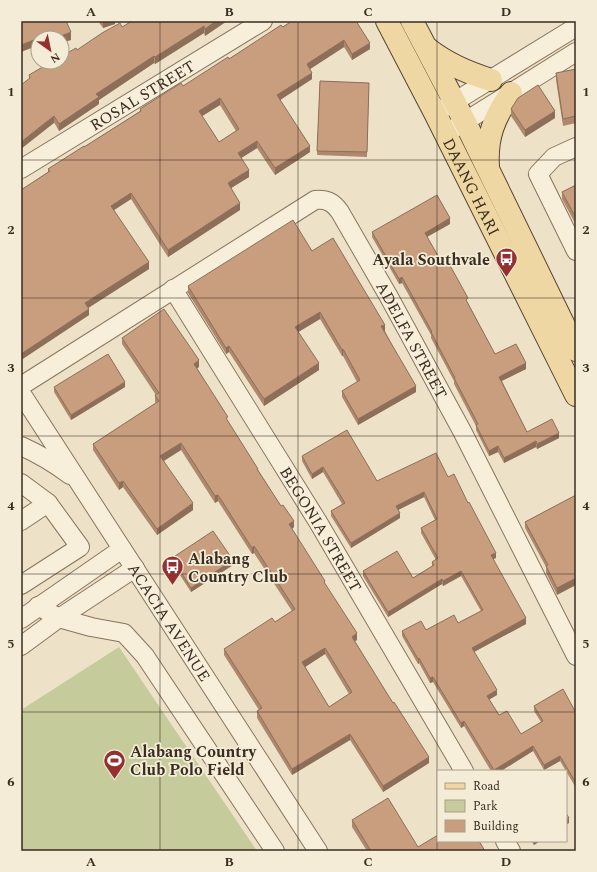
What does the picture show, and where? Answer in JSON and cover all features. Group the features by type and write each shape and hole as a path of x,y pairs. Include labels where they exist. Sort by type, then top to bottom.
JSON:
{"main road":[{"name":"DAANG HARI","path":"387,21 435,113 444,134 576,395"},
{"name":"DAANG HARI","path":"412,21 488,170 576,350"},
{"path":"426,48 437,57 457,67 477,76 491,80"},
{"path":"488,170 488,143 491,130 496,117 511,93"}],"street":[{"name":"ROSAL STREET","path":"21,169 263,21"},
{"path":"435,113 576,27"},
{"path":"444,134 576,52"},
{"path":"576,147 554,157 538,174 576,251"},
{"name":"ADELFA STREET","path":"21,386 315,200 329,202 335,206 389,297 462,431 576,656"},
{"name":"BEGONIA STREET","path":"173,289 318,522 463,770"},
{"name":"ACACIA AVENUE","path":"21,392 318,851"},
{"path":"21,446 37,453 78,481"},
{"path":"21,585 80,547 48,503 24,489"},
{"path":"21,521 48,503"},
{"path":"21,619 122,549"},
{"path":"21,646 59,618 135,568"},
{"path":"38,606 59,618 91,627 124,633 145,656 275,851"},
{"path":"506,842 511,851"}],"green space":[{"name":"Alabang Country Club Polo Field","path":"119,647 257,851 21,851 21,710"}],"building":[{"path":"21,21 66,21 71,32 70,30 30,30 30,42 21,45"},
{"path":"132,21 216,21 205,29 204,26 155,57 154,56 96,94 99,97 59,124 54,116 21,142 21,85 30,78 29,75 37,70 70,70 70,51 76,48 77,50 120,23 122,27"},
{"path":"292,21 356,21 370,43 352,54 344,40 307,64 312,73 277,95 310,146 275,168 257,141 238,153 249,170 228,183 240,203 168,250 131,193 111,206 149,262 85,303 89,309 21,354 21,190 50,171 48,169 141,111 140,109 181,83 183,86 228,57 229,59 281,25 283,27","holes":["220,98 239,129 219,142 199,111"]},
{"path":"576,69 576,116 563,119 556,73"},
{"path":"320,81 369,83 367,152 317,151"},
{"path":"538,85 555,111 525,130 511,109 518,98"},
{"path":"576,185 576,218 562,192"},
{"path":"437,195 450,218 425,233 442,263 447,260 468,298 466,300 495,354 516,344 526,363 499,377 527,432 552,419 559,433 537,444 536,441 504,458 498,446 489,451 476,425 478,424 432,332 402,277 399,279 372,232"},
{"path":"293,220 312,251 333,238 385,325 381,326 416,386 358,419 342,391 360,380 320,312 295,327 319,363 264,399 229,346 226,348 188,286"},
{"path":"164,309 199,360 194,364 228,417 226,418 257,469 281,506 283,505 294,521 289,524 357,633 352,637 429,757 383,786 350,734 292,769 257,711 262,708 224,649 272,618 275,622 295,609 254,546 252,548 218,495 215,496 181,443 160,456 193,503 157,529 123,481 119,483 93,444 159,401 155,395 159,393 122,338","holes":["325,648 352,692 329,707 302,662"]},
{"path":"108,354 125,382 71,415 54,387"},
{"path":"347,430 377,481 436,453 448,477 454,474 468,503 469,502 496,553 491,555 526,618 472,648 497,690 487,696 499,715 507,711 521,734 543,721 534,706 563,689 576,713 576,783 560,756 544,765 533,746 494,770 464,721 461,723 433,677 430,678 402,631 421,621 426,630 454,615 458,623 483,610 461,571 443,581 442,579 388,612 363,571 397,551 413,578 434,565 432,562 438,558 421,528 437,519 424,492 396,506 400,513 351,543 331,511 345,503 323,467 312,474 302,456"},
{"path":"576,495 576,578 557,588 546,566 548,565 525,522"},
{"path":"213,531 233,560 191,588 172,558"},
{"path":"388,798 418,847 437,836 437,842 480,842 485,851 371,851 352,820"}],"place":[{"name":"Ayala Southvale","path":"506,278"},
{"name":"Alabang Country Club","path":"172,586"},
{"name":"Alabang Country Club Polo Field","path":"115,780"}]}
